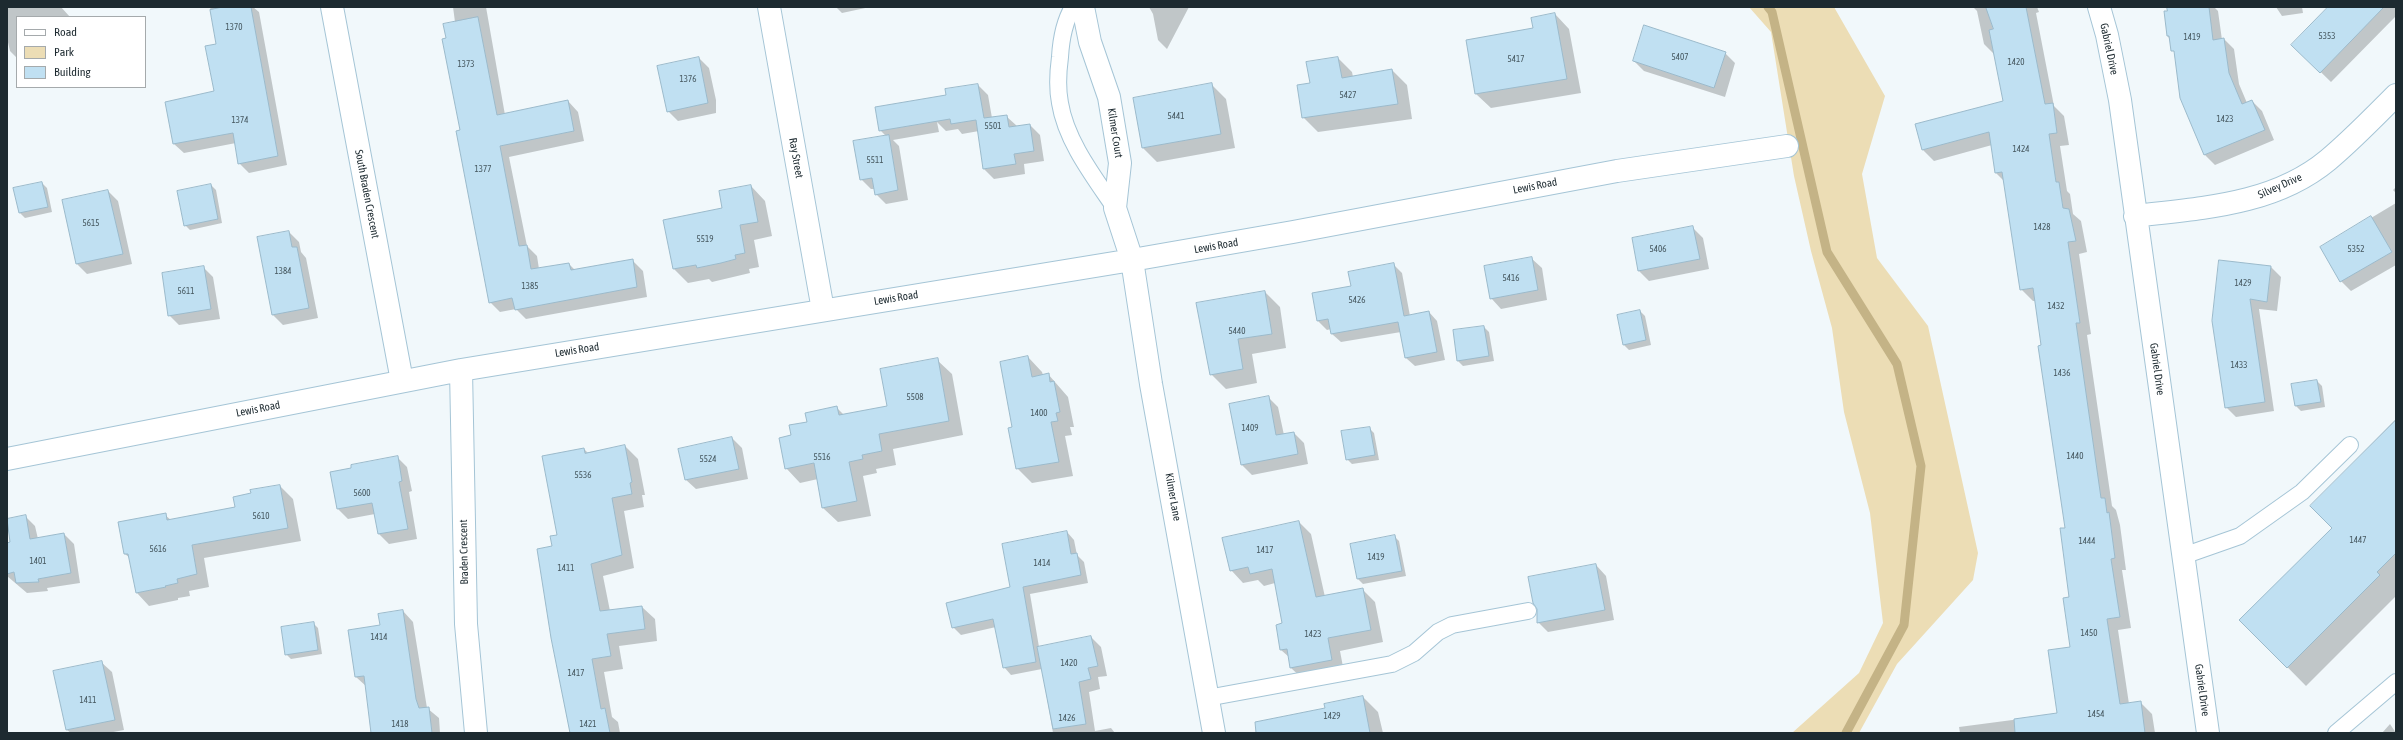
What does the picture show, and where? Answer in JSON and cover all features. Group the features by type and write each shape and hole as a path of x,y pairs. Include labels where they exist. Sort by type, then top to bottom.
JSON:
{"street":[{"name":"South Braden Crescent","path":"332,7 402,381"},
{"name":"Ray Street","path":"769,7 823,310"},
{"name":"Kilmer Court","path":"1083,7 1090,42 1109,97 1120,162 1116,208 1132,260"},
{"name":"Gabriel Drive","path":"2099,7 2107,35 2120,100 2208,733"},
{"name":"Silvey Drive","path":"2135,216 2231,204 2262,195 2300,179 2328,161 2396,95"},
{"name":"Lewis Road","path":"7,459 461,370 1132,260 1293,232 1617,171 1787,146"},
{"name":"Kilmer Lane","path":"1132,260 1151,384 1214,733"},
{"name":"Braden Crescent","path":"461,370 466,624 476,733"}],"lane":[{"path":"1073,7 1069,14 1061,45 1058,76 1060,104 1069,131 1090,170 1116,208"},
{"path":"2183,556 2240,536 2302,492 2350,445"},
{"path":"1207,698 1392,664 1414,653 1438,632 1452,625 1528,611"},
{"path":"2336,733 2396,682"}],"green space":[{"path":"1749,7 1834,7 1885,96 1862,174 1877,258 1928,326 1978,553 1973,580 1897,664 1859,733 1792,733 1859,673 1883,623 1870,513 1844,412 1832,328 1811,251 1794,176 1771,32"}],"building":[{"path":"223,7 251,7 278,156 238,164 233,133 173,144 165,102 214,91 205,46 216,44 210,10"},
{"path":"1986,7 2026,7 2045,104 2053,103 2057,133 2049,134 2056,182 2059,182 2063,208 2069,209 2076,241 2068,242 2080,323 2076,323 2101,498 2105,498 2107,513 2109,512 2115,558 2111,559 2120,617 2107,619 2120,704 2141,701 2145,733 2015,733 2014,719 2057,713 2048,650 2070,647 2063,598 2069,597 2060,528 2065,528 2038,346 2041,345 2033,288 2020,290 2002,172 1995,173 1989,132 1922,150 1915,124 2003,101 1989,30 1993,29"},
{"path":"2167,7 2209,7 2213,40 2224,38 2229,73 2242,104 2252,100 2265,130 2204,155 2180,98 2174,51 2171,51 2169,36 2167,36 2164,11 2167,11"},
{"path":"2328,7 2384,7 2320,73 2291,45"},
{"path":"1555,13 1567,79 1475,94 1466,40 1533,28 1531,18"},
{"path":"478,17 497,115 568,100 574,131 500,146 519,246 527,245 531,269 569,263 571,270 633,259 637,287 515,310 512,298 489,303 456,131 460,130 442,39 446,38 443,24"},
{"path":"1644,25 1726,52 1714,88 1633,61"},
{"path":"699,57 708,103 667,112 657,66"},
{"path":"1338,57 1342,78 1392,69 1398,104 1302,118 1297,85 1310,83 1306,62"},
{"path":"1212,83 1221,134 1142,148 1133,98"},
{"path":"978,84 984,118 1007,115 1009,127 1030,124 1034,151 1014,154 1016,164 983,169 976,120 951,124 950,119 879,131 875,107 946,95 945,89"},
{"path":"889,135 898,190 875,195 872,178 860,180 853,141"},
{"path":"42,182 48,207 19,213 13,188"},
{"path":"211,184 218,219 184,226 177,191"},
{"path":"751,185 758,222 740,225 745,253 735,255 736,259 721,263 697,268 696,265 673,269 663,220 722,208 719,191"},
{"path":"108,190 123,254 76,264 62,200"},
{"path":"2371,216 2392,252 2340,282 2320,247"},
{"path":"1693,226 1700,259 1638,271 1632,238"},
{"path":"289,231 292,247 297,247 309,308 272,315 257,237"},
{"path":"1532,257 1538,290 1490,299 1484,266"},
{"path":"2219,260 2271,266 2267,302 2250,299 2265,402 2225,408 2212,321"},
{"path":"1394,263 1404,316 1429,311 1437,352 1405,358 1398,322 1331,334 1328,319 1317,321 1312,293 1351,286 1348,272"},
{"path":"204,266 211,309 168,316 162,273"},
{"path":"1265,291 1272,334 1238,339 1243,369 1210,375 1196,303"},
{"path":"1640,310 1646,340 1623,345 1617,315"},
{"path":"1484,326 1489,356 1457,361 1453,330"},
{"path":"1028,356 1032,377 1049,373 1050,382 1054,381 1060,412 1056,413 1058,421 1051,422 1059,462 1016,469 1008,428 1012,427 1000,362"},
{"path":"938,358 949,421 879,434 882,451 862,455 863,459 849,462 857,501 822,508 814,463 785,469 779,438 791,435 789,425 807,422 805,413 837,406 839,415 887,406 880,369"},
{"path":"2317,380 2321,402 2295,406 2291,384"},
{"path":"1269,396 1276,435 1294,432 1298,454 1241,465 1229,404"},
{"path":"2396,420 2396,553 2377,572 2380,575 2287,668 2239,620 2332,528 2310,506"},
{"path":"1370,427 1375,455 1346,460 1341,431"},
{"path":"732,437 739,469 685,480 678,449"},
{"path":"625,445 632,482 630,483 632,494 612,498 622,555 591,564 600,611 642,606 645,629 607,634 611,656 592,659 601,709 605,708 610,733 570,733 551,638 537,549 552,546 550,536 557,535 542,456 584,448 585,453"},
{"path":"398,456 402,481 399,482 408,529 378,534 372,503 337,509 330,472 351,468 351,465"},
{"path":"280,485 288,528 192,545 197,574 177,579 178,583 165,586 166,587 136,593 128,554 124,554 118,522 166,513 167,520 235,507 233,497 251,493 250,490"},
{"path":"26,515 30,539 64,533 71,573 38,579 39,582 16,583 14,572 7,574 7,543 10,542 7,519"},
{"path":"1299,521 1316,597 1363,588 1371,630 1328,638 1332,660 1290,668 1287,649 1280,650 1276,625 1282,623 1272,569 1250,574 1248,567 1230,571 1222,538"},
{"path":"1067,531 1071,554 1077,553 1081,575 1023,587 1036,662 1003,668 993,619 952,628 946,603 1010,587 1002,544"},
{"path":"1395,535 1402,571 1357,579 1350,544"},
{"path":"1596,564 1605,610 1537,623 1537,609 1533,603 1528,577"},
{"path":"403,610 416,699 419,708 429,707 432,733 371,733 364,676 355,677 348,630 380,625 378,614"},
{"path":"314,622 318,650 285,655 281,627"},
{"path":"1091,636 1098,666 1088,668 1091,679 1079,682 1086,724 1053,729 1037,647"},
{"path":"102,661 115,720 66,730 53,671"},
{"path":"1363,696 1370,733 1256,733 1255,722 1325,708 1324,704"}],"waterway":[{"path":"1768,7 1772,12 1827,252 1897,364 1921,466 1904,625 1846,733"}]}
